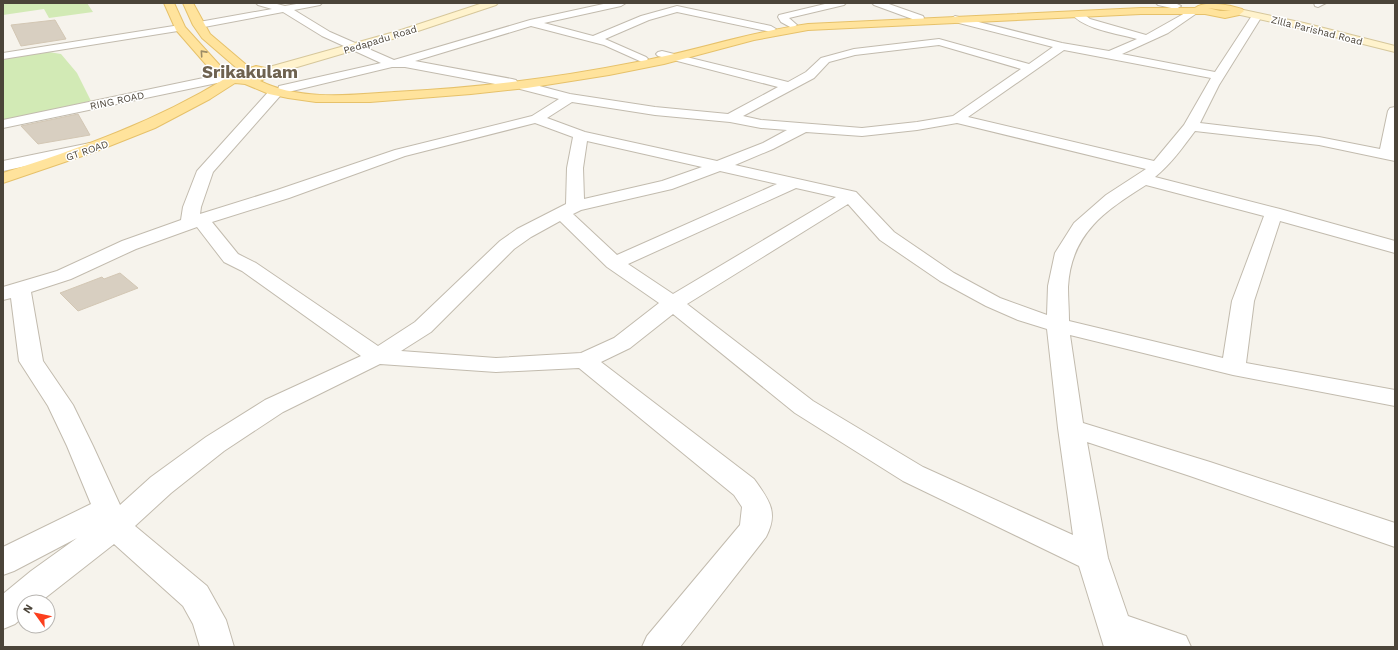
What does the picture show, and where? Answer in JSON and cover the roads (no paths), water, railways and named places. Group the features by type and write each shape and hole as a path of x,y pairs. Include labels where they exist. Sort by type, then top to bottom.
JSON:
{"main road":[{"path":"169,3 180,28 220,73 246,76"},
{"path":"188,3 199,25 207,36 237,61 246,76 257,86 305,97 371,98 571,78 759,35 794,29 955,19 1194,11 1211,6"},
{"path":"351,45 480,3"},
{"name":"Pedapadu Road","path":"246,76 493,3"},
{"path":"518,84 642,59 667,56 770,29 792,25 1176,6 1211,6 1226,14 1243,10"},
{"name":"Zilla Parishad Road","path":"1243,10 1395,49"},
{"name":"GT ROAD","path":"3,178 101,145 169,116 192,109 229,90 246,76"}],"street":[{"path":"261,3 285,9 326,34 394,64 405,63 518,84 570,98 655,111 730,118 761,124 862,132 917,126 957,119 1062,46"},
{"path":"199,25 317,3"},
{"path":"621,3 530,23 394,64 280,91 205,171 192,207 195,221 231,258 249,267 377,357 496,365 584,360 605,352 622,342 674,303 850,196"},
{"path":"792,25 785,20 783,16 841,3"},
{"path":"877,3 919,18"},
{"path":"1161,3 1176,6"},
{"path":"595,39 645,18 677,9 770,29"},
{"path":"1174,647 1118,637 1092,558 1071,428 1058,325 1058,286 1065,253 1082,222 1112,198 1150,173 1175,148 1191,126 1219,76 1243,10"},
{"path":"1110,55 1183,20 1194,11"},
{"path":"1077,14 1086,21 1146,39"},
{"path":"955,19 1062,46 1219,76"},
{"path":"530,23 608,43 642,59"},
{"path":"3,56 180,28"},
{"path":"730,118 810,75 825,60 854,52 938,42 1031,68"},
{"path":"667,56 790,86"},
{"name":"RING ROAD","path":"3,124 246,76"},
{"path":"217,647 209,620 195,596 111,518 80,446 60,405 32,361 11,292 64,274 129,245 195,221 283,194 400,153 536,119 570,98"},
{"path":"1191,126 1300,139 1391,155 1395,111"},
{"path":"536,119 581,135 850,196 887,236 947,277 993,302 1026,315 1058,325 1233,368 1395,398"},
{"path":"957,119 1150,173 1274,213 1395,247"},
{"path":"3,614 42,581 111,518 161,485 215,444 274,406 377,357 423,327 507,245 524,233 568,209 666,185 768,146 802,128"},
{"path":"581,135 568,209 614,263 674,303 804,407 855,440 913,474 1092,558"},
{"path":"3,166 101,145"},
{"path":"614,263 793,183"},
{"path":"1233,368 1243,301 1274,213"},
{"path":"584,360 744,487 757,505 755,529 659,647"},
{"path":"1071,428 1395,534"},
{"path":"3,562 111,518"}],"district":[{"name":"Srikakulam","path":"250,72"}]}
